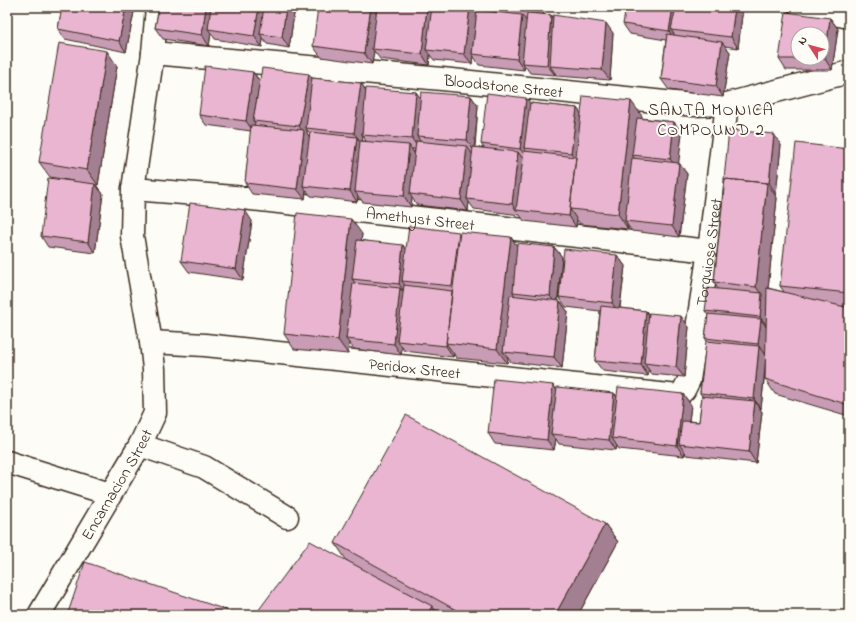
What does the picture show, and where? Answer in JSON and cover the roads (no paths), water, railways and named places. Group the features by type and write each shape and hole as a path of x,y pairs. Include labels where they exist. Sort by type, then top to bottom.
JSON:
{"street":[{"name":"Encarnacion Street","path":"39,615 140,445 155,413 154,369 151,342 132,236 133,189 154,53 157,7"},
{"path":"800,7 849,17"},
{"name":"Bloodstone Street","path":"154,53 442,79 694,105 727,104 849,72"},
{"name":"Torquiose Street","path":"678,396 684,390 689,380 709,251 727,104"},
{"name":"Amethyst Street","path":"133,189 234,197 709,251"},
{"name":"Peridox Street","path":"151,342 205,345 678,396"},
{"path":"140,445 204,467 287,517"},
{"path":"7,462 110,494"}],"district":[{"name":"SANTA MONICA COMPOUND 2","path":"711,119"}]}
